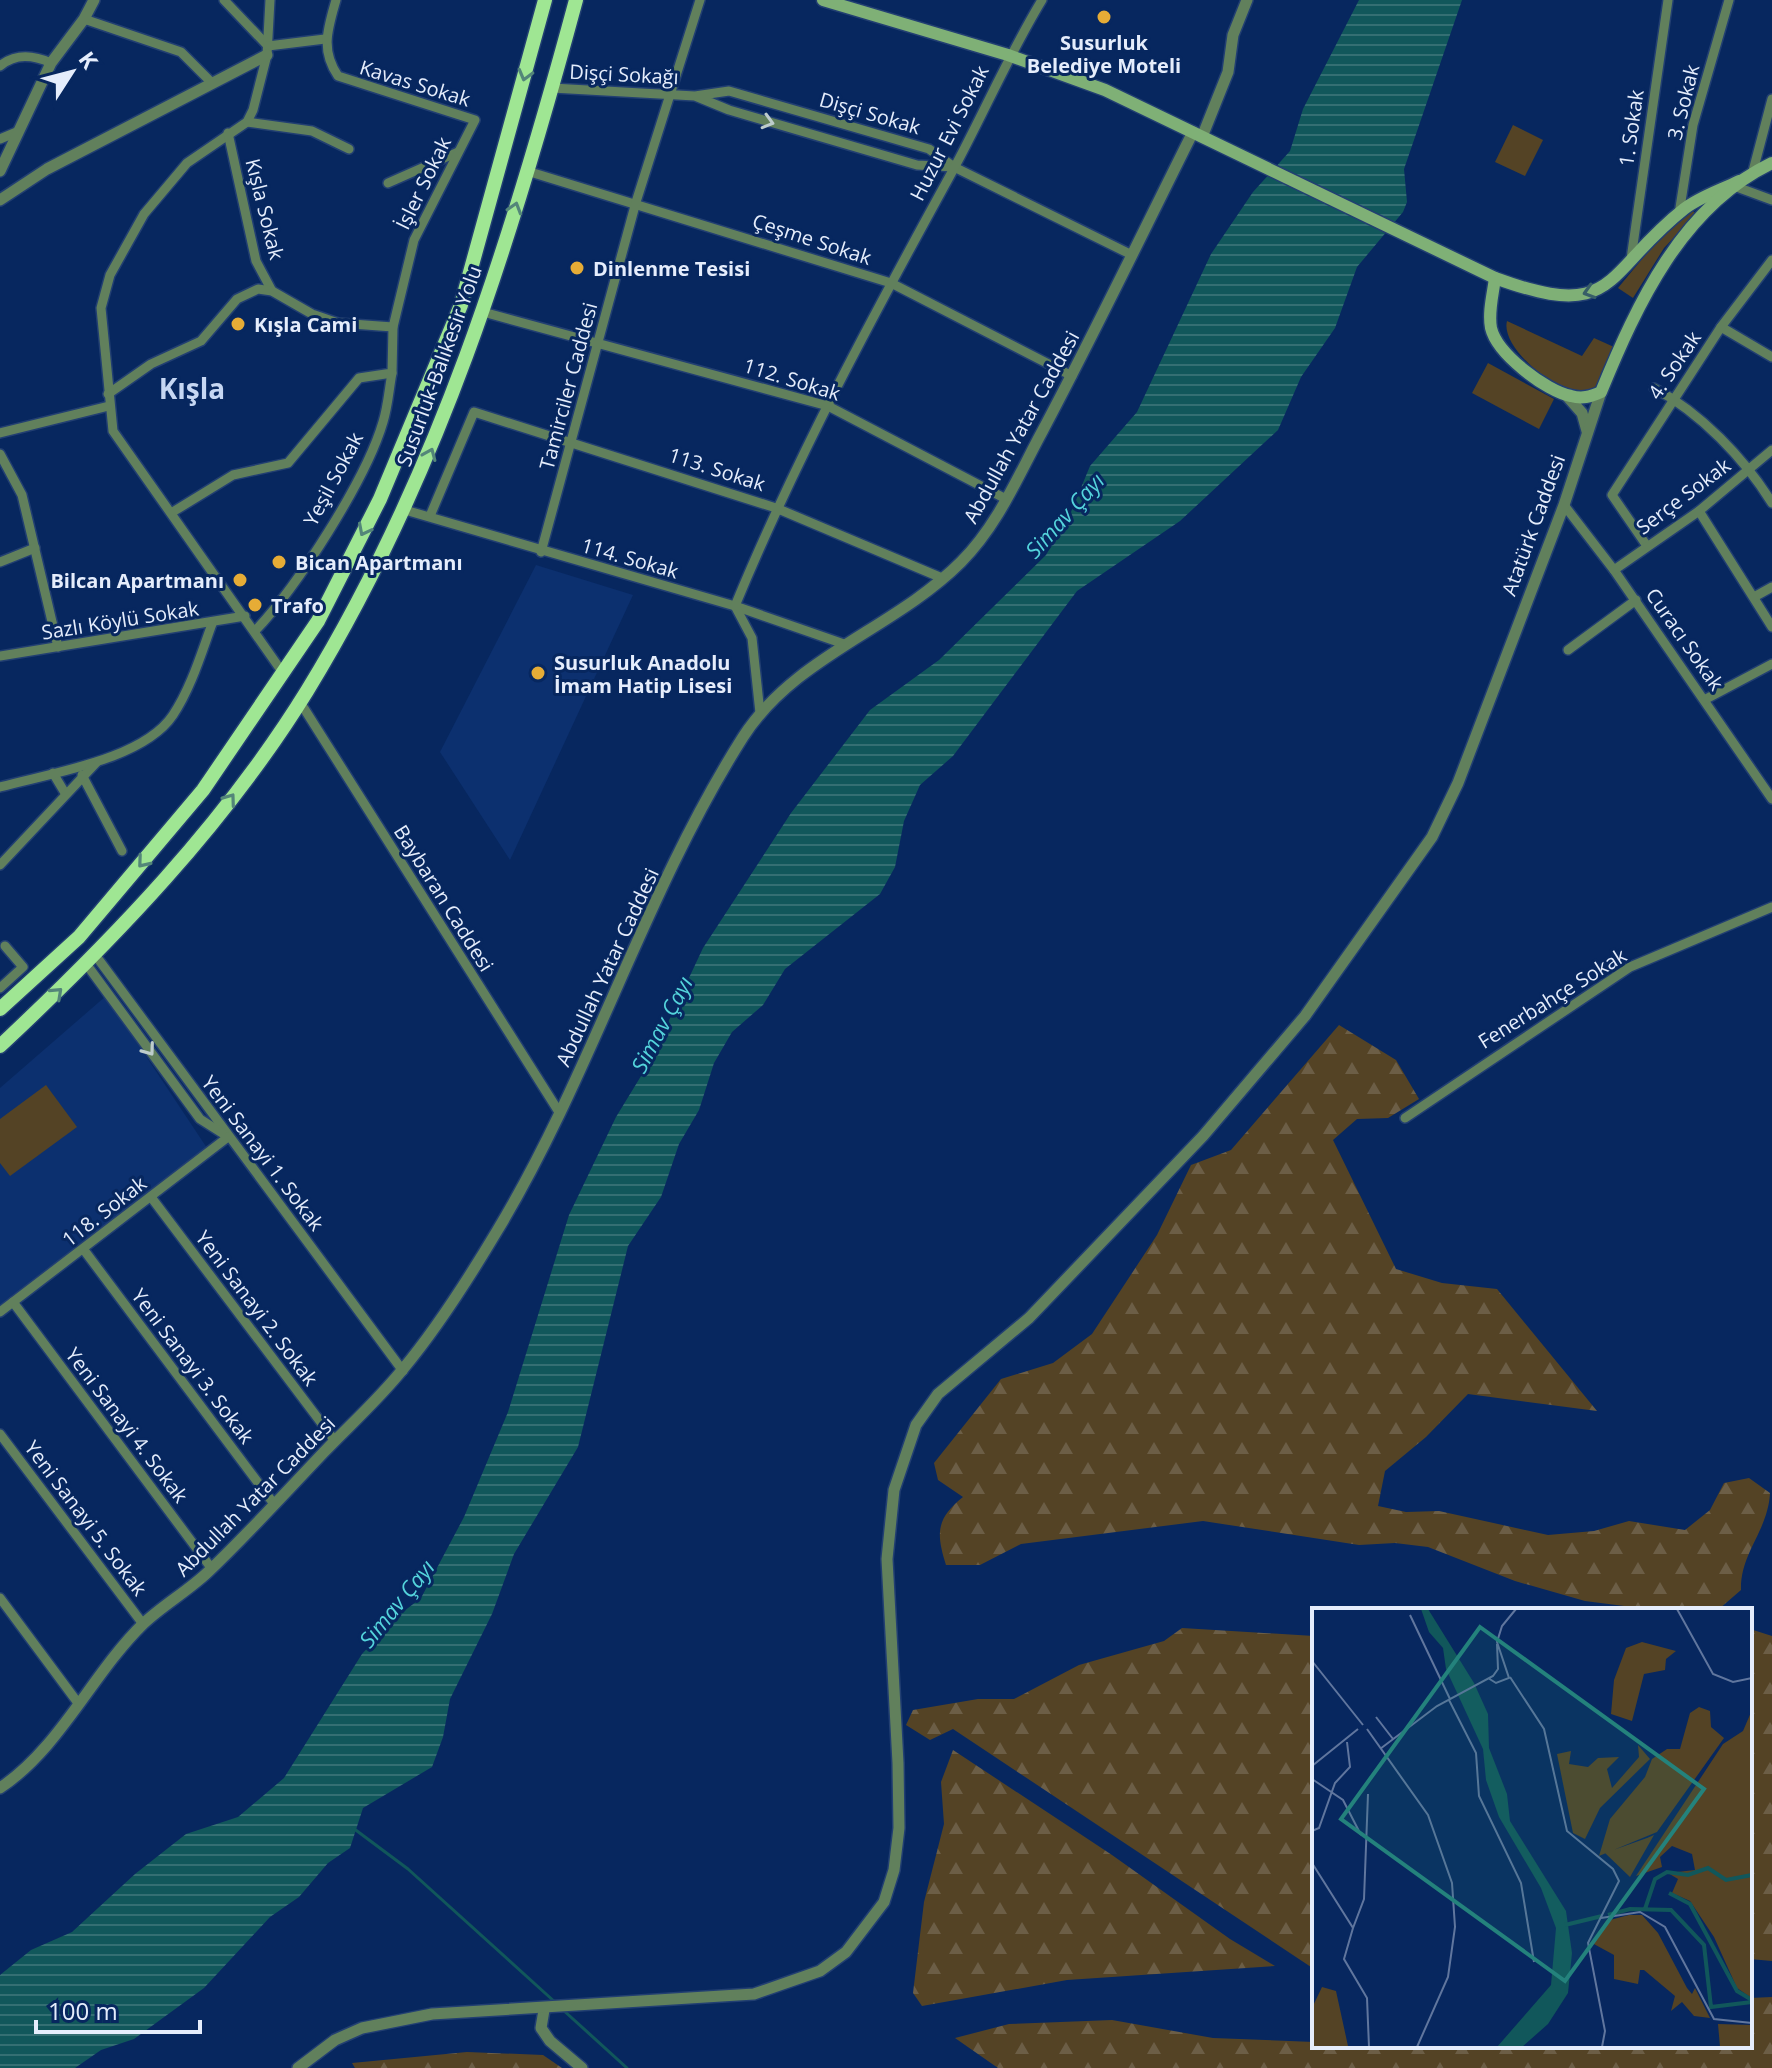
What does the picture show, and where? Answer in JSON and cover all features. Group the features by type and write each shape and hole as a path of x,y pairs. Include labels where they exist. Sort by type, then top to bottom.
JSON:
{"highway":[{"name":"Susurluk-Balıkesir Yolu","path":"0,1009 79,937 184,813 318,621 380,499 461,305 545,0"},
{"name":"Susurluk-Balıkesir Yolu","path":"0,1046 92,960 225,807 300,702 405,510 448,412 527,171 576,0"}],"main road":[{"path":"823,0 1008,55 1105,90 1495,278 1531,291 1569,297 1595,292 1613,281 1679,214 1736,184"},
{"name":"Atatürk Caddesi","path":"1601,392 1616,373 1647,289 1678,241 1736,184 1753,171 1772,163"},
{"path":"1495,278 1491,330 1501,348 1520,368 1567,396 1586,398 1601,392"}],"street":[{"path":"0,171 51,63 84,19 94,0"},
{"path":"224,0 267,50"},
{"path":"270,0 267,50 253,110 247,122 187,163 144,214 110,275 101,308 113,431 283,673"},
{"path":"0,200 47,169 212,83 267,50 325,39 336,0"},
{"name":"Tamirciler Caddesi","path":"541,552 636,202 673,94 700,0"},
{"name":"Huzur Evi Sokak","path":"735,606 776,508 954,167 1008,55 1042,0"},
{"name":"Abdullah Yatar Caddesi","path":"0,1788 16,1777 41,1750 143,1624 212,1569 403,1371 498,1229 559,1112 681,850 760,713 785,688 844,644 912,602 942,578 990,528 1072,376 1132,255 1202,137 1228,72 1233,35 1247,0"},
{"name":"1. Sokak","path":"1631,262 1668,0"},
{"name":"3. Sokak","path":"1679,214 1693,125 1729,0"},
{"path":"84,19 181,52 212,83"},
{"name":"Kavas Sokak","path":"325,39 329,63 338,76 475,120"},
{"path":"0,66 10,58 33,56 51,63"},
{"name":"Dişçi Sokağı","path":"552,88 695,96"},
{"name":"Dişçi Sokak","path":"695,96 729,91 929,149 954,167"},
{"name":"Dişçi Sokak","path":"695,96 729,110 917,165 954,167"},
{"path":"1753,171 1772,99"},
{"name":"İşler Sokak","path":"392,373 393,327 414,240 475,120"},
{"path":"247,122 312,131 349,149"},
{"path":"0,139 19,131"},
{"name":"Kışla Sokak","path":"228,133 256,261 272,291"},
{"path":"388,183 458,152"},
{"path":"954,167 1132,255"},
{"name":"Çeşme Sokak","path":"527,171 636,202 891,283 1072,376"},
{"path":"1736,184 1772,200"},
{"name":"4. Sokak","path":"1647,546 1612,495 1721,327 1772,260"},
{"path":"108,394 151,364 201,341 237,299 258,289 272,291 312,314 338,323 393,327"},
{"name":"112. Sokak","path":"483,312 828,406 1006,499"},
{"path":"1721,327 1772,357"},
{"path":"171,513 233,475 288,463 359,378 392,373"},
{"name":"Yeşil Sokak","path":"255,631 278,608 349,496 383,423 392,373"},
{"path":"1654,388 1673,398 1750,467 1772,503"},
{"name":"Atatürk Caddesi","path":"298,2068 335,2040 362,2028 432,2014 544,2010 754,1994 820,1971 846,1952 884,1902 894,1870 899,1828 887,1559 894,1490 916,1425 938,1394 1029,1318 1203,1136 1305,1016 1368,932 1432,837 1458,783 1564,505 1601,392"},
{"path":"1567,396 1582,413 1587,431"},
{"path":"0,433 109,406"},
{"name":"113. Sokak","path":"430,516 474,412 776,508 942,578"},
{"name":"Serçe Sokak","path":"1614,570 1699,511 1772,450"},
{"path":"0,454 22,495 58,647"},
{"name":"Curacı Sokak","path":"1564,505 1636,600 1772,799"},
{"name":"114. Sokak","path":"405,510 735,606 844,644"},
{"path":"1699,511 1772,627"},
{"path":"0,562 35,548"},
{"path":"1754,597 1772,587"},
{"path":"1568,650 1636,600"},
{"path":"735,606 752,638 760,713"},
{"name":"Sazlı Köylü Sokak","path":"0,656 212,624 245,616"},
{"path":"0,787 98,761 149,740 172,717 187,689 212,624"},
{"path":"1706,699 1772,664"},
{"name":"Baybaran Caddesi","path":"300,702 559,1112"},
{"path":"0,865 98,761"},
{"path":"53,773 65,793"},
{"path":"82,775 122,851"},
{"path":"1762,782 1772,778"},
{"name":"Fenerbahçe Sokak","path":"1405,1118 1630,967 1772,907"},
{"path":"0,988 23,967 5,946"},
{"name":"Yeni Sanayi 1. Sokak","path":"92,960 200,1119 228,1137 403,1371"},
{"name":"118. Sokak","path":"0,1312 228,1137"},
{"name":"Yeni Sanayi 2. Sokak","path":"151,1197 335,1441"},
{"name":"Yeni Sanayi 3. Sokak","path":"84,1250 274,1504"},
{"name":"Yeni Sanayi 4. Sokak","path":"13,1302 212,1569"},
{"name":"Yeni Sanayi 5. Sokak","path":"0,1434 143,1624"},
{"path":"0,1598 78,1703"},
{"path":"544,2010 541,2028 582,2068"}],"shaded area":[{"path":"1359,0 1462,0 1404,169 1407,202 1403,212 1357,267 1335,328 1301,377 1278,430 1180,521 1077,591 953,756 920,785 904,821 895,867 880,894 785,969 763,1005 732,1032 714,1063 699,1110 679,1144 661,1197 628,1246 578,1447 514,1554 492,1614 450,1699 443,1737 432,1767 363,1808 350,1848 328,1863 299,1897 270,1917 204,1988 134,2039 101,2050 75,2068 0,2068 0,1975 31,1950 72,1932 135,1874 186,1834 238,1817 284,1778 362,1654 395,1618 421,1598 464,1517 508,1412 569,1215 616,1117 649,1063 703,948 791,813 870,710 939,660 1046,555 1071,512 1090,466 1137,412 1211,254 1253,192 1290,151 1303,109"},
{"name":"Susurluk Anadolu İmam Hatip Lisesi","path":"536,565 633,595 510,860 440,752"},
{"path":"106,996 207,1148 0,1307 0,1088"}],"green space":[{"path":"1513,125 1543,140 1525,176 1495,162"},
{"path":"1691,209 1696,214 1664,248 1633,298 1618,288 1652,247"},
{"path":"1507,321 1582,356 1594,338 1614,347 1598,384 1585,392 1555,384 1514,347"},
{"path":"1488,363 1554,399 1539,429 1472,393"},
{"path":"1339,1025 1396,1060 1419,1099 1388,1118 1357,1119 1333,1140 1396,1269 1442,1283 1497,1289 1597,1411 1468,1394 1426,1437 1385,1471 1378,1506 1406,1512 1439,1511 1548,1535 1594,1531 1629,1521 1685,1530 1710,1510 1724,1483 1749,1478 1770,1493 1764,1519 1745,1565 1741,1590 1720,1608 1632,1607 1585,1601 1515,1581 1428,1547 1395,1543 1359,1545 1203,1521 1021,1544 980,1565 946,1565 941,1527 948,1512 963,1497 938,1480 934,1463 1001,1379 1053,1363 1092,1334 1157,1235 1191,1165 1231,1150"},
{"path":"46,1085 77,1127 10,1176 0,1163 0,1119"},
{"path":"1182,1628 1312,1636 1312,1968 953,1729 930,1740 906,1725 913,1710 978,1699 1014,1699 1079,1665 1164,1641"},
{"path":"1752,1630 1772,1636 1772,1961 1752,1959"},
{"path":"953,1750 1112,1855 1230,1939 1275,1966 1067,1980 922,2006 913,1993 924,1902 944,1824 941,1782"},
{"path":"1772,1997 1772,2068 998,2068 955,2038 1009,2024 1112,2020 1213,2038 1312,2042 1312,2048 1752,2048 1752,1998"},
{"path":"467,2052 543,2055 562,2068 355,2068 352,2063"}],"waterway":[{"path":"353,1828 408,1869 556,2003"},
{"path":"562,2009 627,2068"}],"place":[{"name":"Susurluk Belediye Moteli","path":"1104,17"},
{"name":"Dinlenme Tesisi","path":"577,268"},
{"name":"Kışla Cami","path":"238,324"},
{"name":"Bican Apartmanı","path":"279,562"},
{"name":"Bilcan Apartmanı","path":"240,580"},
{"name":"Trafo","path":"255,605"},
{"name":"Susurluk Anadolu İmam Hatip Lisesi","path":"538,673"}],"district":[{"name":"Kışla","path":"192,388"}],"water label":[{"name":"Simav Çayı","path":"1064,515"},
{"name":"Simav Çayı","path":"661,1024"},
{"name":"Simav Çayı","path":"396,1603"}]}
